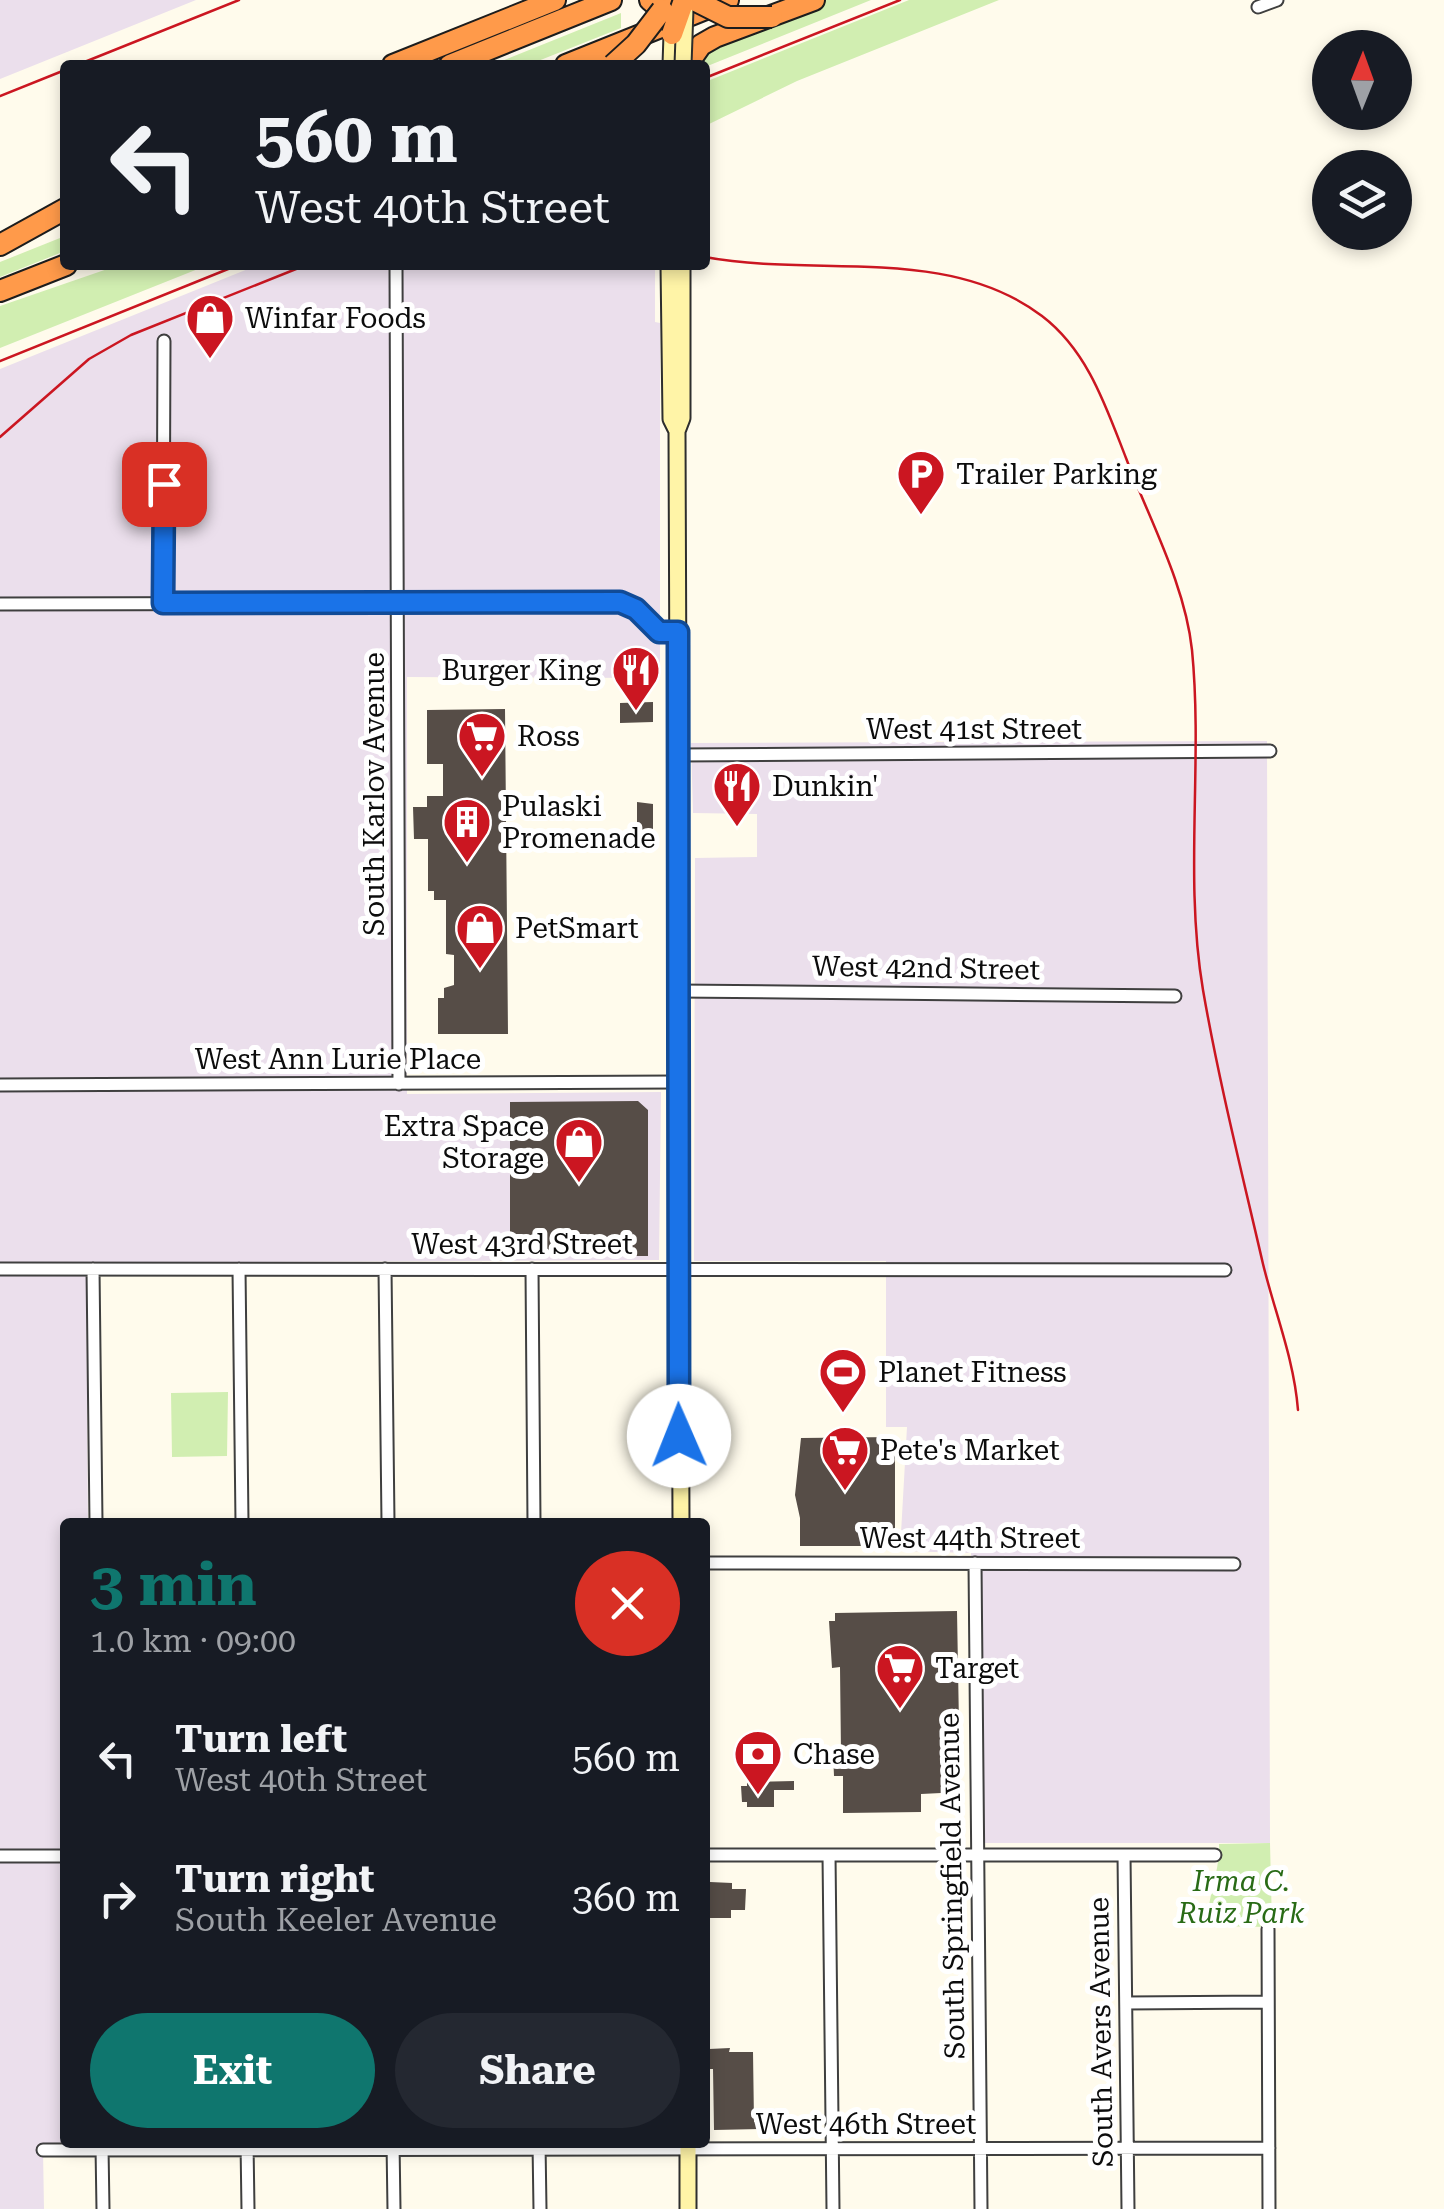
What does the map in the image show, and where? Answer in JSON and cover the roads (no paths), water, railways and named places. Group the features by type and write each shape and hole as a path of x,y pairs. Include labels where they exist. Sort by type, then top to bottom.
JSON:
{"highway":[{"path":"405,60 554,0"},
{"path":"462,60 611,0"},
{"path":"672,34 684,0"},
{"path":"694,0 728,18 772,17"},
{"path":"578,60 728,0"},
{"path":"688,60 701,45 716,36 814,0"},
{"path":"662,2 682,60"},
{"path":"618,60 636,44 662,2"},
{"path":"0,246 60,212"},
{"path":"0,246 60,223"},
{"path":"0,292 60,268"},
{"path":"30,280 68,270"}],"main road":[{"path":"684,0 684,60"},
{"path":"671,60 672,34"},
{"path":"669,270 671,418 677,430"},
{"path":"681,1518 677,1270 677,430 682,418 682,270"},
{"path":"688,2148 688,2209"}],"street":[{"path":"1258,7 1277,0"},
{"name":"South Karlov Avenue","path":"396,270 399,1084"},
{"path":"163,603 164,341"},
{"path":"0,604 620,602 636,609 659,632 678,632"},
{"name":"West 41st Street","path":"678,755 1270,751"},
{"name":"West 42nd Street","path":"677,991 1175,996"},
{"name":"West Ann Lurie Place","path":"0,1085 677,1082"},
{"name":"West 43rd Street","path":"0,1269 1225,1270"},
{"path":"93,1269 96,1518"},
{"path":"239,1269 242,1518"},
{"path":"385,1269 388,1518"},
{"path":"532,1270 534,1518"},
{"name":"West 44th Street","path":"710,1563 1234,1564"},
{"name":"South Springfield Avenue","path":"975,1564 981,2209"},
{"path":"710,1855 1215,1855"},
{"path":"829,1855 833,2209"},
{"name":"South Avers Avenue","path":"1124,1855 1128,2209"},
{"path":"0,1856 60,1856"},
{"path":"1268,1929 1269,2209"},
{"path":"1126,2002 1268,2002"},
{"name":"West 46th Street","path":"710,2146 1269,2148"},
{"name":"West 46th Street","path":"43,2150 72,2148"},
{"path":"102,2148 103,2209"},
{"path":"247,2148 248,2209"},
{"path":"393,2148 394,2209"},
{"path":"539,2148 540,2209"}],"railway":[{"path":"89,60 239,0"},
{"path":"710,76 900,0"},
{"path":"0,96 60,72"},
{"path":"710,258 747,263 880,267 965,279 1005,294 1042,316 1072,346 1094,381 1165,552 1188,625 1195,692 1195,906 1203,990 1239,1162 1293,1373 1298,1410"},
{"path":"0,361 226,270"},
{"path":"0,437 89,359 131,335 294,270"}],"place":[{"name":"Winfar Foods","path":"210,360"},
{"name":"Trailer Parking","path":"921,516"},
{"name":"Burger King","path":"636,712"},
{"name":"Ross","path":"482,778"},
{"name":"Dunkin'","path":"737,828"},
{"name":"Pulaski Promenade","path":"467,864"},
{"name":"PetSmart","path":"480,970"},
{"name":"Extra Space Storage","path":"579,1184"},
{"name":"Planet Fitness","path":"843,1414"},
{"name":"Pete's Market","path":"845,1492"},
{"name":"Target","path":"900,1710"},
{"name":"Chase","path":"758,1796"}],"park label":[{"name":"Irma C. Ruiz Park","path":"1241,1897"}]}
